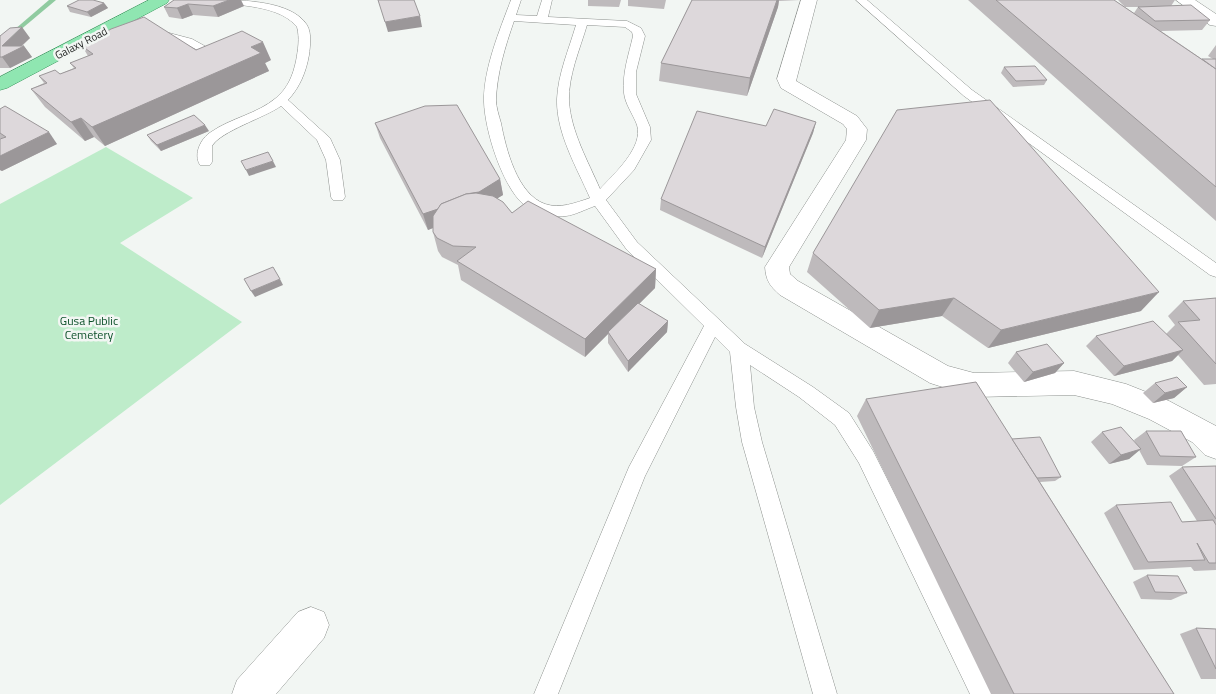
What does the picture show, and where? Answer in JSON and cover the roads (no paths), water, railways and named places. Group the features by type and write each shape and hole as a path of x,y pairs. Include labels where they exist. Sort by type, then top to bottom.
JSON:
{"main road":[{"name":"Galaxy Road","path":"0,84 131,27 161,0"}],"street":[{"path":"809,0 786,79 788,84 850,120 858,129 856,140 776,267 778,278 788,288 940,375 974,385 1074,383 1116,393 1159,410 1203,433 1216,445"},
{"path":"1184,0 1216,21"},
{"path":"251,694 311,624"}],"lane":[{"path":"205,162 203,150 207,141 216,134 281,100 297,80 304,51 303,26 296,18 262,6 223,0"},
{"path":"509,18 583,21 634,26 638,30 639,36 630,72 630,94 644,126 644,140 629,168 598,200 566,210 543,209 528,201 508,173 497,136 490,102 496,57 509,18 516,0"},
{"path":"542,19 547,0"},
{"path":"861,0 968,93 1216,271"},
{"path":"583,21 567,71 563,100 568,130 598,200 632,246 739,349 806,392 842,419 866,457 983,694"},
{"path":"131,27 188,41 215,55"},
{"path":"281,100 323,138 333,160 338,197"},
{"path":"546,694 636,474 713,325"},
{"path":"739,349 745,407 752,442 824,694"}],"waterway":[{"path":"0,45 53,0"}],"park label":[{"name":"Gusa Public Cemetery","path":"89,328"}]}
